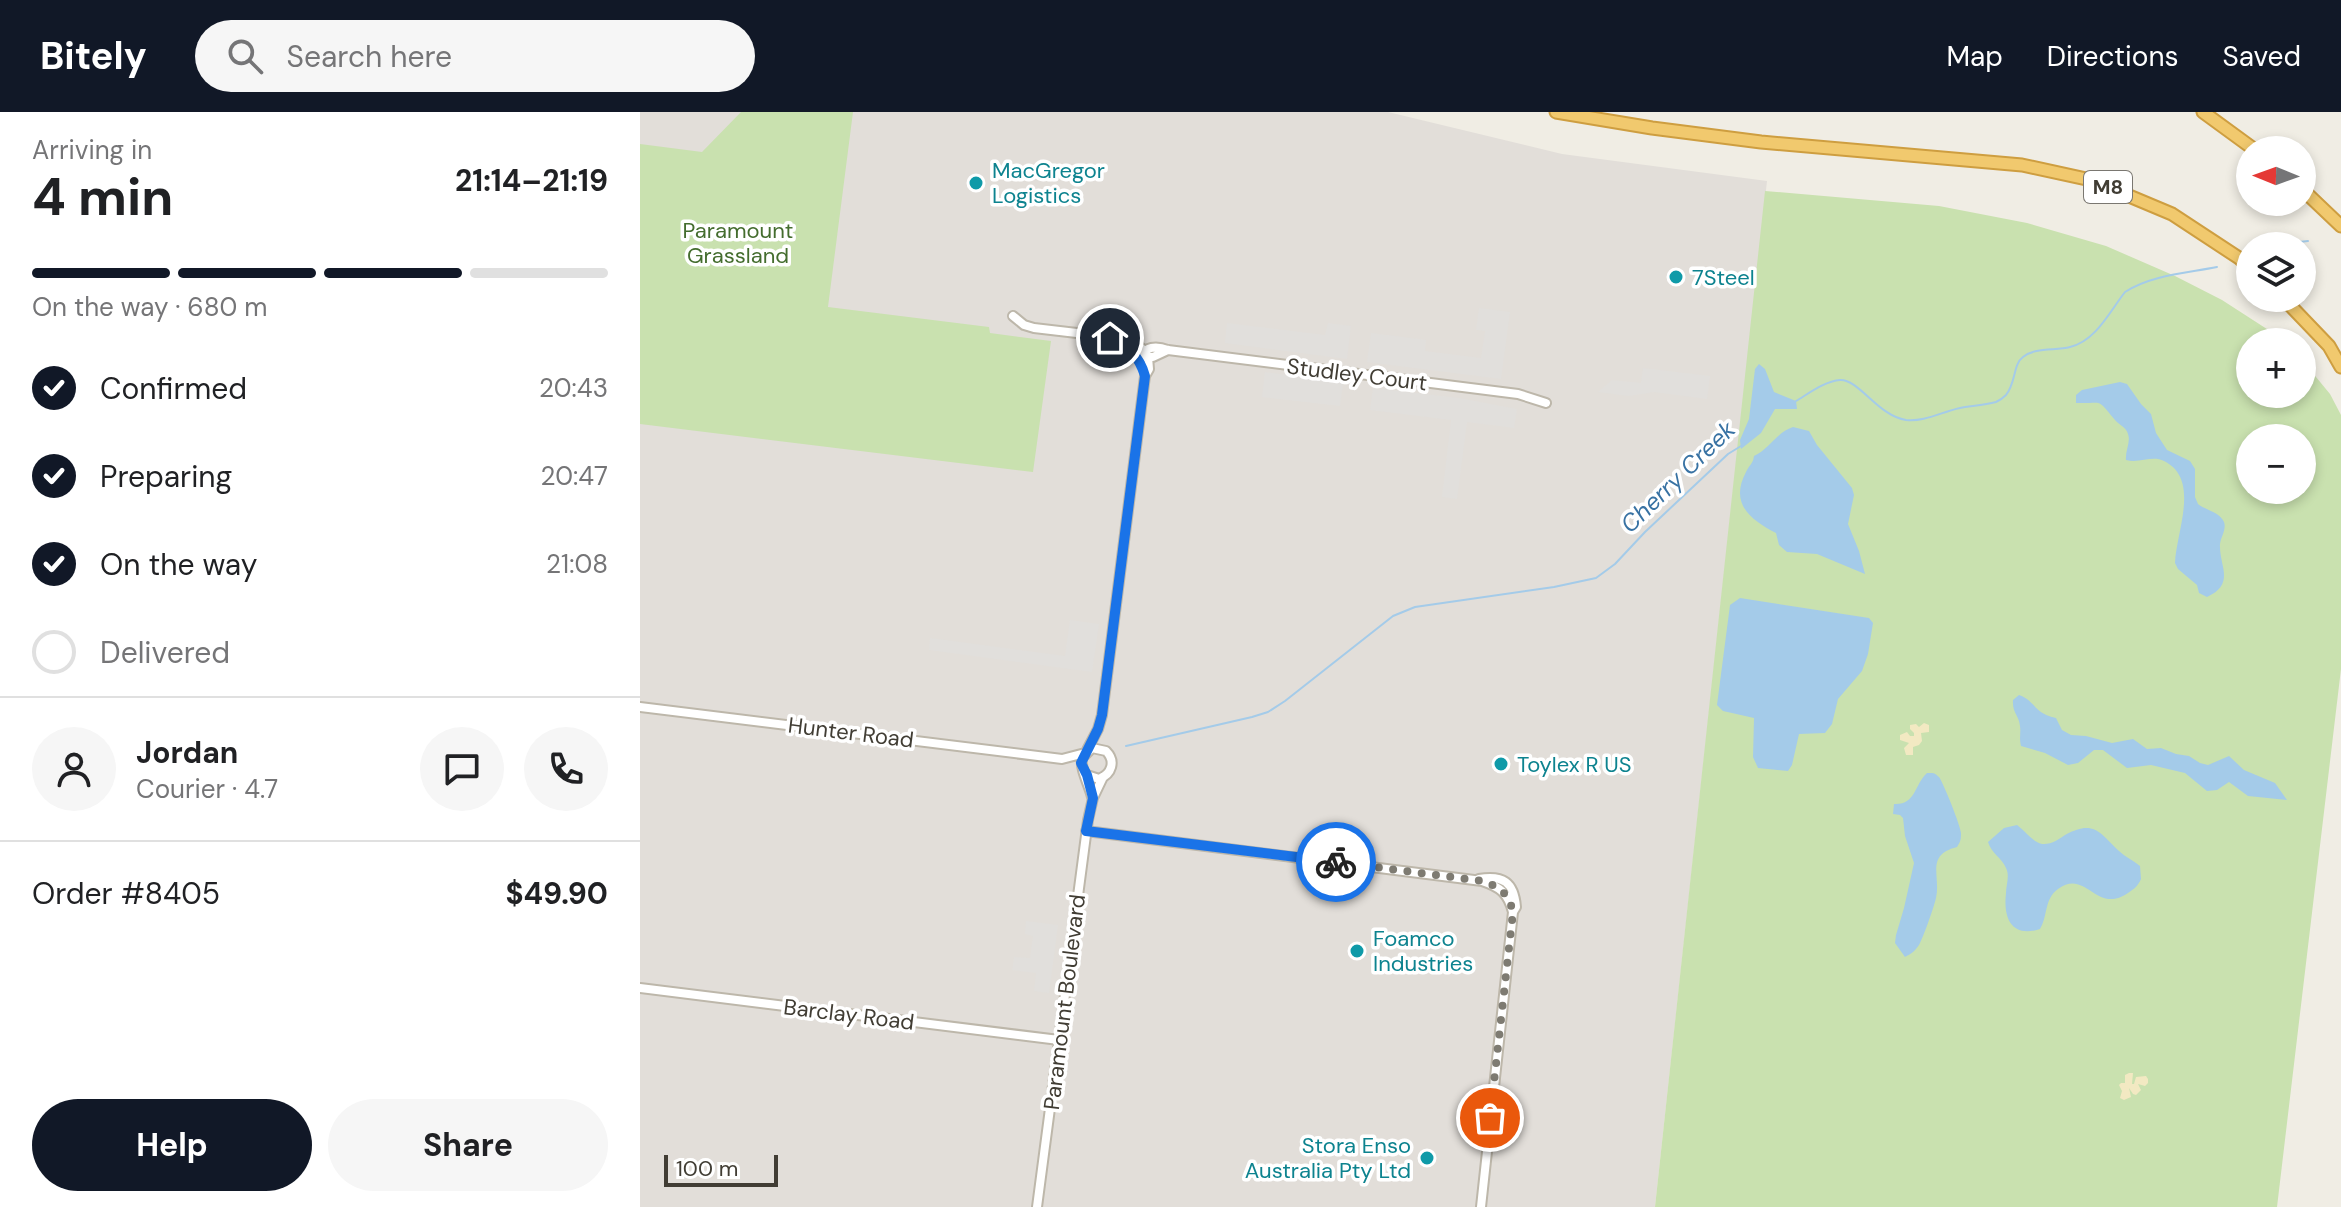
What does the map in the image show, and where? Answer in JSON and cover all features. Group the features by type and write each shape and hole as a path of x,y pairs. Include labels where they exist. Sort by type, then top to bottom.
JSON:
{"highway":[{"name":"M8","path":"1556,112 1761,142 2022,165 2091,180 2172,214 2236,256"},
{"path":"2203,112 2236,136"},
{"path":"2316,202 2341,226"},
{"path":"2296,312 2329,346 2341,367"}],"street":[{"path":"1013,316 1034,328 1128,339 1144,354 1145,376 1103,705 1098,729 1081,763 1086,774 1095,779 1107,774 1112,765 1098,729"},
{"name":"Studley Court","path":"1144,354 1168,350 1518,394 1546,403"},
{"name":"Hunter Road","path":"640,707 1062,759 1086,752"},
{"path":"1086,752 1097,748 1106,751"},
{"name":"Hunter Road","path":"1062,759 1086,774"},
{"name":"Paramount Boulevard","path":"1086,774 1093,798"},
{"name":"Paramount Boulevard","path":"1037,1207 1086,831 1093,798 1103,777"},
{"path":"1086,831 1474,880 1500,888 1509,897 1513,912 1481,1207"},
{"name":"Barclay Road","path":"640,988 1059,1040"}],"shaded area":[{"path":"640,112 1388,112 1562,154 1767,181 1655,1207 640,1207"},
{"path":"1479,308 1510,312 1501,379 1367,362 1371,333 1426,340 1425,351 1481,358 1485,331 1476,330"},
{"path":"1227,323 1325,335 1328,323 1351,326 1347,359 1225,343"},
{"path":"1643,368 1710,376 1707,399 1654,392 1629,396 1598,392 1612,380 1641,383"},
{"path":"1265,372 1343,382 1340,406 1262,397"},
{"path":"1373,388 1459,398 1517,409 1514,428 1467,422 1457,499 1442,497 1451,420 1370,410"},
{"path":"1070,620 1099,624 1092,672 929,650 930,638 1065,656"},
{"path":"1026,921 1058,925 1049,993 1034,991 1036,973 1012,970 1014,957 1030,958 1033,936 1025,934"}],"green space":[{"name":"Paramount Grassland","path":"741,112 853,112 828,307 989,327 990,333 1051,341 1033,472 640,424 640,144 702,152"},
{"path":"1765,191 1939,206 2027,223 2106,246 2222,300 2236,312 2265,328 2236,328 2236,408 2316,408 2316,377 2341,415 2341,669 2277,1207 1655,1207"}],"sand":[{"path":"1924,723 1929,725 1929,732 1921,733 1922,741 1913,747 1913,755 1906,755 1904,748 1909,743 1900,740 1900,735 1907,732 1914,736 1910,725 1919,727"},
{"path":"2133,1073 2132,1084 2136,1077 2146,1076 2148,1083 2145,1086 2138,1084 2141,1090 2136,1095 2129,1088 2131,1097 2124,1100 2120,1098 2122,1091 2119,1085 2125,1083 2125,1075"}],"water":[{"path":"1759,364 1765,369 1774,392 1796,401 1797,409 1775,409 1761,433 1741,449 1740,440 1749,419 1755,369"},
{"path":"2120,382 2127,384 2151,414 2156,433 2167,450 2190,461 2195,469 2198,504 2224,522 2220,544 2223,581 2216,592 2207,597 2199,593 2197,585 2175,563 2184,493 2175,469 2159,459 2126,460 2129,440 2126,430 2099,403 2076,403 2076,395 2082,390"},
{"path":"1793,427 1809,431 1852,488 1854,495 1848,524 1865,574 1817,554 1787,552 1779,545 1776,533 1751,516 1741,502 1741,483 1754,456"},
{"path":"1740,598 1869,618 1873,623 1862,671 1838,699 1832,724 1825,733 1799,734 1788,771 1758,768 1753,757 1754,718 1723,711 1717,705 1730,605"},
{"path":"2019,695 2043,713 2056,718 2062,730 2071,735 2112,743 2133,739 2147,749 2161,748 2208,765 2229,756 2244,770 2275,783 2287,800 2248,796 2229,782 2217,790 2207,791 2185,773 2151,765 2127,768 2103,750 2094,750 2078,763 2068,765 2045,753 2021,746 2019,722 2013,704"},
{"path":"1927,773 1939,777 1959,824 1961,838 1957,847 1941,855 1938,861 1936,898 1931,915 1919,945 1905,957 1895,943 1914,863 1903,818 1893,814 1894,804 1911,798"},
{"path":"2017,825 2042,844 2052,843 2075,830 2096,830 2140,866 2139,884 2128,893 2108,899 2076,884 2068,884 2050,898 2040,929 2022,931 2008,918 2005,902 2007,871 1988,842 2004,828"}],"waterway":[{"name":"Cherry Creek","path":"1796,401 1823,385 1840,380 1854,385 1887,412 1906,420 1920,420 1960,408 1996,402 2009,390 2023,357 2039,350 2070,347 2087,339 2125,292 2158,278 2217,267"},
{"name":"Cherry Creek","path":"1126,746 1268,712 1393,616 1415,607 1596,578 1615,564 1728,454 1741,446"}],"way so far":[{"path":"1336,862 1482,881 1500,888 1509,897 1513,912 1490,1118"}],"place":[{"name":"MacGregor Logistics","path":"976,183"},
{"name":"7Steel","path":"1676,277"},
{"name":"Toylex R US","path":"1501,764"},
{"name":"Foamco Industries","path":"1357,951"},
{"name":"Stora Enso Australia Pty Ltd","path":"1427,1158"}],"route":[{"path":"1110,338 1133,351 1141,362 1145,376 1102,715 1081,763 1093,798 1086,831 1336,862"}]}
